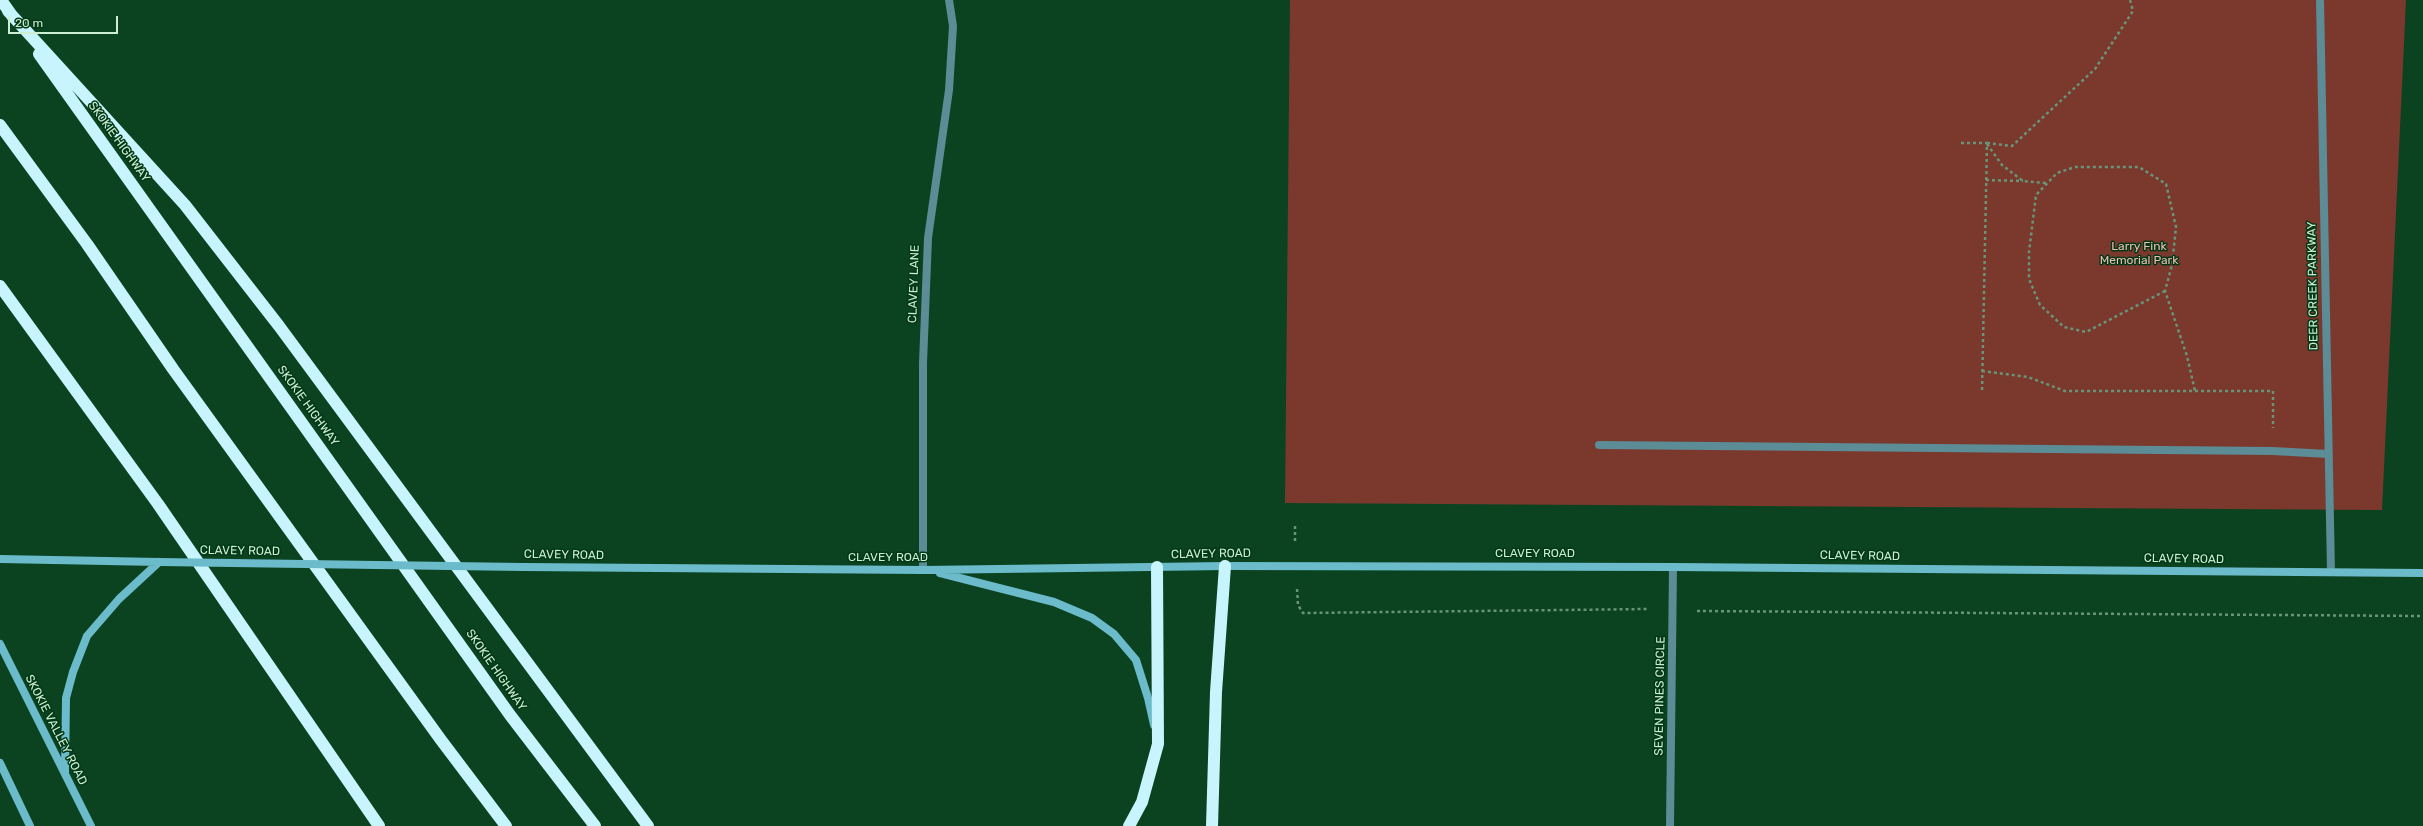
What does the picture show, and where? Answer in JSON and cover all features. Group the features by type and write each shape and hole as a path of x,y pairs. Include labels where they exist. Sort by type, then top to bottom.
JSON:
{"highway":[{"name":"SKOKIE HIGHWAY","path":"0,0 510,715 595,826"},
{"path":"8,11 190,211 280,326 648,826"},
{"path":"0,125 87,244 177,375 441,740 506,826"},
{"path":"0,286 158,504 379,826"},
{"path":"1212,826 1216,692 1225,566"},
{"path":"1129,826 1142,802 1158,744 1157,567"}],"main road":[{"name":"CLAVEY ROAD","path":"0,559 522,567 926,570 1225,566 1673,567 2423,573"},
{"path":"65,773 66,698 73,672 87,636 119,599 159,562"},
{"path":"926,570 1054,602 1092,618 1114,634 1136,660 1148,698 1158,744"},
{"name":"SKOKIE VALLEY ROAD","path":"0,644 91,826"},
{"path":"0,763 30,826"}],"street":[{"name":"CLAVEY LANE","path":"926,570 923,363 928,238 948,90 953,26 949,0"},
{"name":"DEER CREEK PARKWAY","path":"2320,0 2331,572"},
{"path":"1599,445 2273,451 2328,454"},
{"name":"SEVEN PINES CIRCLE","path":"1670,826 1673,567"}],"path":[{"path":"1961,143 1987,143 2012,146 2095,69 2133,11 2130,0"},
{"path":"1982,392 1987,143"},
{"path":"1987,143 2002,165 2023,181"},
{"path":"2165,291 2086,332 2064,327 2040,305 2030,279 2029,252 2036,195 2057,173 2074,167 2139,167 2166,184 2176,227 2172,264 2165,291 2187,356 2195,391"},
{"path":"1986,180 2048,183"},
{"path":"1982,371 2028,377 2064,391 2273,391 2273,430"},
{"path":"1298,605 1303,613 1620,608"},
{"path":"1716,611 2423,616"}],"green space":[{"name":"Larry Fink Memorial Park","path":"1290,0 2406,0 2382,510 1285,503"}]}
